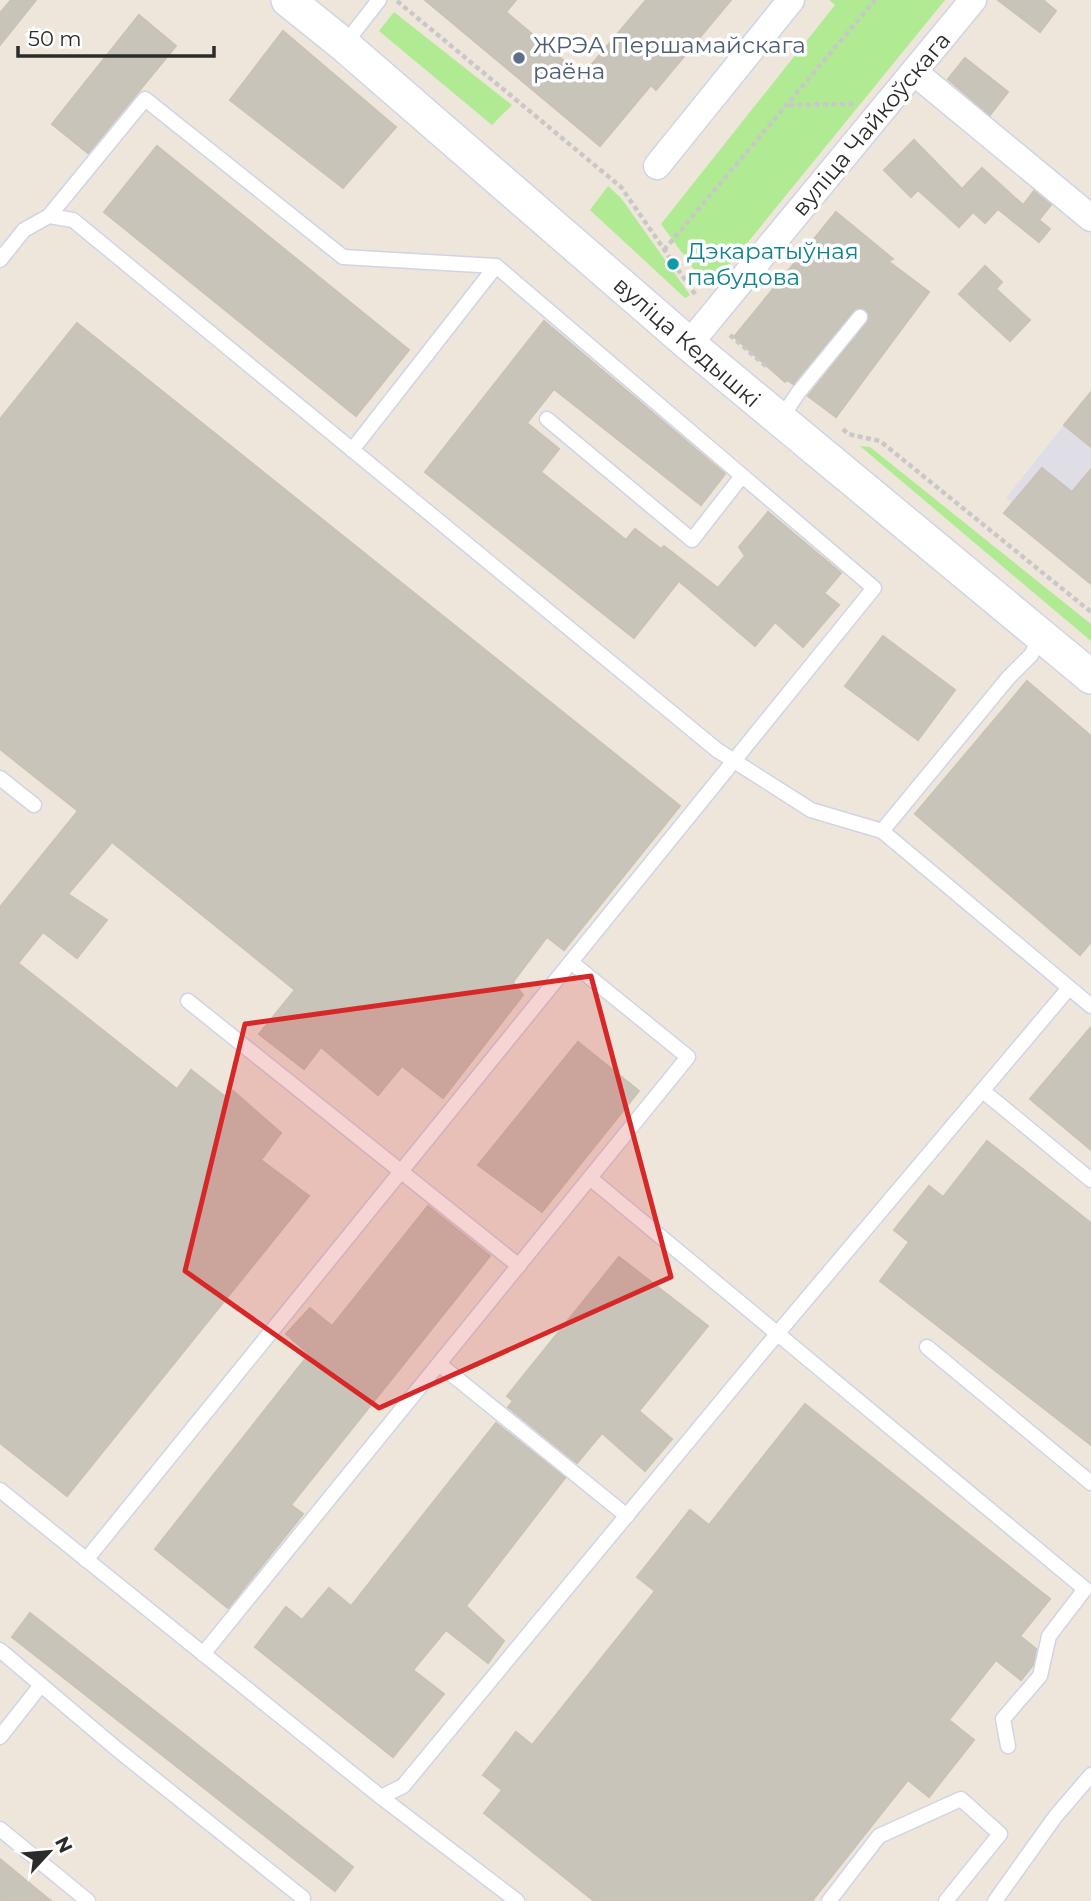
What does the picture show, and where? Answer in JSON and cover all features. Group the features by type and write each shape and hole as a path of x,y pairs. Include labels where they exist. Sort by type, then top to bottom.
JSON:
{"street":[{"name":"вуліца Кедышкі","path":"288,0 344,45 779,421 1091,677"},
{"path":"657,166 791,0"},
{"name":"вуліца Чайкоўскага","path":"688,344 974,0"},
{"path":"914,72 1091,218"}],"lane":[{"path":"344,45 379,0"},
{"path":"0,260 24,230 49,216 145,99 343,257 496,266 874,588 86,1560"},
{"path":"49,216 73,220 706,741 811,810 882,831 1091,1006"},
{"path":"352,450 496,266"},
{"path":"779,421 798,393 860,317"},
{"path":"547,419 692,540 743,476"},
{"path":"882,831 1009,677 1031,655 1041,636"},
{"path":"0,778 34,805"},
{"path":"203,1654 688,1058 570,962"},
{"path":"381,1797 403,1786 777,1334 1069,988"},
{"path":"188,1000 519,1266"},
{"path":"982,1091 1091,1180"},
{"path":"590,1178 777,1334 1088,1585 1049,1636 1040,1676 1003,1719 1008,1746"},
{"path":"927,1347 1091,1483"},
{"path":"439,1364 627,1516"},
{"path":"0,1490 381,1797 517,1901"},
{"path":"0,1650 118,1750 303,1898"},
{"path":"0,1737 41,1685"},
{"path":"995,1901 1055,1817 1091,1775"},
{"path":"829,1901 879,1836 961,1799 1000,1834 946,1901"},
{"path":"0,1829 88,1901"}],"path":[{"path":"396,0 621,187 711,318 798,393"},
{"path":"664,250 875,0"},
{"path":"788,105 887,104"},
{"path":"838,426 848,434 880,441 1091,612"}],"highlighted area":[{"path":"591,976 671,1277 379,1408 185,1271 245,1024"}],"shaded area":[{"path":"1091,391 1091,584 1004,513 1013,503 1006,498"}],"green space":[{"path":"829,0 945,0 709,290 661,224 835,5"},
{"path":"394,12 512,105 492,125 379,31"},
{"path":"608,186 621,198 690,295 685,298 590,210"},
{"path":"860,446 870,447 1091,624 1091,641"}],"building":[{"path":"11,0 36,0 0,45 0,13"},
{"path":"425,0 516,0 506,12 582,76 646,0 731,0 656,90 651,85 600,146"},
{"path":"998,0 1043,0 1056,11 1040,32"},
{"path":"139,15 176,46 88,153 52,124"},
{"path":"283,31 396,127 343,188 230,100"},
{"path":"965,58 1008,92 990,115 948,79"},
{"path":"914,140 962,189 982,168 1023,205 1034,191 1051,205 1039,220 1050,229 1039,242 998,209 985,223 973,212 959,227 918,190 911,197 884,170"},
{"path":"157,146 409,350 356,416 104,212"},
{"path":"836,212 893,259 888,261 929,292 836,417 808,396 867,323 869,314 865,309 857,308 853,311 793,384 787,380 785,382 734,337"},
{"path":"985,266 1002,282 996,289 1030,320 1010,341 959,294"},
{"path":"544,321 725,474 701,505 554,389 527,423 559,449 541,472 626,540 635,529 661,549 664,546 718,588 745,556 739,547 768,512 841,573 824,593 839,605 803,647 775,622 755,646 679,581 634,638 425,472"},
{"path":"77,323 680,806 564,950 547,937 513,982 523,995 443,1098 402,1066 378,1095 321,1047 304,1069 259,1034 295,990 112,842 68,894 107,920 77,958 43,932 18,963 177,1089 191,1070 227,1098 233,1091 281,1133 261,1160 309,1196 67,1496 0,1443 0,907 78,811 0,749 0,419"},
{"path":"1091,392 1091,447 1064,425"},
{"path":"1042,468 1072,492 1091,469 1091,584 1004,513"},
{"path":"883,636 955,690 918,740 845,686"},
{"path":"1027,681 1091,736 1091,942 1080,955 915,814"},
{"path":"1091,1027 1091,1150 1030,1099"},
{"path":"578,1042 639,1091 542,1212 478,1165"},
{"path":"987,1141 1091,1223 1091,1445 880,1281 909,1242 894,1230 929,1186 943,1197"},
{"path":"428,1206 490,1256 291,1505 303,1514 228,1608 155,1549 309,1354 286,1334 310,1308 332,1326"},
{"path":"619,1257 708,1326 639,1411 672,1439 645,1471 602,1433 577,1463 508,1407 513,1401 507,1396"},
{"path":"805,1404 1050,1599 1020,1636 1036,1649 1033,1665 1021,1680 996,1660 949,1720 974,1740 929,1797 908,1780 812,1901 594,1901 484,1813 502,1790 483,1775 516,1732 532,1745 655,1591 637,1577 690,1510 709,1525"},
{"path":"496,1423 565,1478 466,1606 504,1641 488,1663 446,1630 413,1670 444,1694 393,1757 255,1647 286,1607 302,1620 329,1588 351,1606"},
{"path":"30,1613 353,1867 335,1891 12,1637"},
{"path":"0,1859 51,1901 0,1901"}],"place":[{"name":"ЖРЭА Першамайскага раёна","path":"519,58"},
{"name":"Дэкаратыўная пабудова","path":"673,264"}]}
